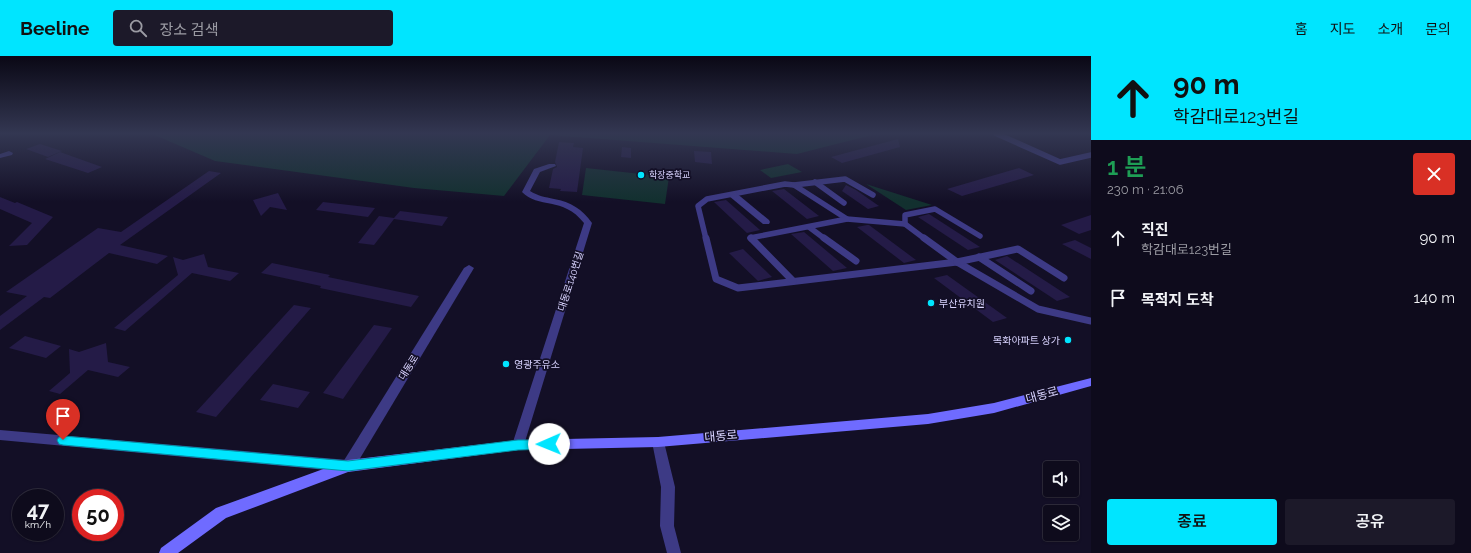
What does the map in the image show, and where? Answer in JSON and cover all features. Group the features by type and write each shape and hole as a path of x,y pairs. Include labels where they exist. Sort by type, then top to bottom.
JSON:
{"main road":[{"name":"대동로","path":"166,553 221,513 348,466 518,445 658,442 928,419 994,408 1091,382"}],"street":[{"name":"대동로140번길","path":"518,445 588,223 579,211 561,203 535,198 526,192 537,171 552,166"},
{"path":"732,194 766,222"},
{"name":"대동로","path":"348,466 469,268"},
{"path":"0,435 348,466"},
{"path":"658,442 668,487 667,526 674,553"}],"lane":[{"path":"1047,156 1060,162 1086,156"},
{"path":"873,195 845,179 794,185 785,184 707,199 698,206 716,279 738,288 957,262 1018,249 1064,278"},
{"path":"815,182 844,203"},
{"path":"794,185 847,219"},
{"path":"905,224 905,216 935,209 980,236"},
{"path":"793,281 750,238 847,219 905,224 957,262 1038,309 1091,321"},
{"path":"809,227 856,261"},
{"path":"979,257 1032,291"}],"green space":[{"path":"204,156 534,156 504,196 414,188 215,161"},
{"path":"788,164 802,172 771,178 760,170"},
{"path":"586,168 669,177 665,204 582,195"},
{"path":"866,184 932,205 906,210"}],"building":[{"path":"51,156 72,156 102,167 88,173 45,159"},
{"path":"556,156 582,156 577,192 560,191 561,189 549,188 553,169 557,167 555,162"},
{"path":"631,156 631,158 621,157"},
{"path":"694,156 711,156 712,164 695,162"},
{"path":"834,156 867,156 842,163 831,157"},
{"path":"1019,168 1034,175 962,196 947,189"},
{"path":"209,171 221,173 120,245 168,256 157,264 109,253 50,298 44,297 0,330 0,316 27,296 6,292 98,228 121,232"},
{"path":"846,185 879,206 868,209 842,191"},
{"path":"784,189 819,216 807,219 772,191"},
{"path":"278,193 287,210 270,207 261,216 253,200"},
{"path":"0,197 15,203 17,202 53,217 27,245 9,246 32,223 0,209"},
{"path":"726,200 760,230 747,233 714,202"},
{"path":"323,202 375,208 368,217 316,210"},
{"path":"400,211 448,217 442,226 394,219 374,245 358,243 379,216 394,218"},
{"path":"929,214 980,247 968,250 918,217"},
{"path":"1091,215 1091,230 1079,234 1061,225"},
{"path":"867,225 916,260 904,263 857,227"},
{"path":"804,232 847,268 833,271 791,234"},
{"path":"1075,240 1091,248 1091,259 1062,244"},
{"path":"743,249 772,277 758,281 729,253"},
{"path":"204,254 208,267 239,273 230,281 192,273 125,331 114,328 178,275 173,257 183,260"},
{"path":"1007,256 1070,297 1057,301 995,260"},
{"path":"272,263 330,275 328,277 419,296 411,307 320,288 321,286 261,273"},
{"path":"947,275 1007,318 993,322 934,278"},
{"path":"294,305 311,308 216,417 196,412"},
{"path":"374,325 392,328 343,399 323,393"},
{"path":"25,336 61,346 46,358 9,348"},
{"path":"106,343 108,362 130,367 118,377 88,370 60,394 49,391 70,373 69,349 79,352"},
{"path":"273,384 310,392 298,408 260,400"}],"place":[{"name":"학장중학교","path":"641,175"},
{"name":"부산유치원","path":"931,303"},
{"name":"목화아파트 상가","path":"1068,340"},
{"name":"영광주유소","path":"506,364"}],"route":[{"path":"63,440 348,466 518,445 549,444"}]}
